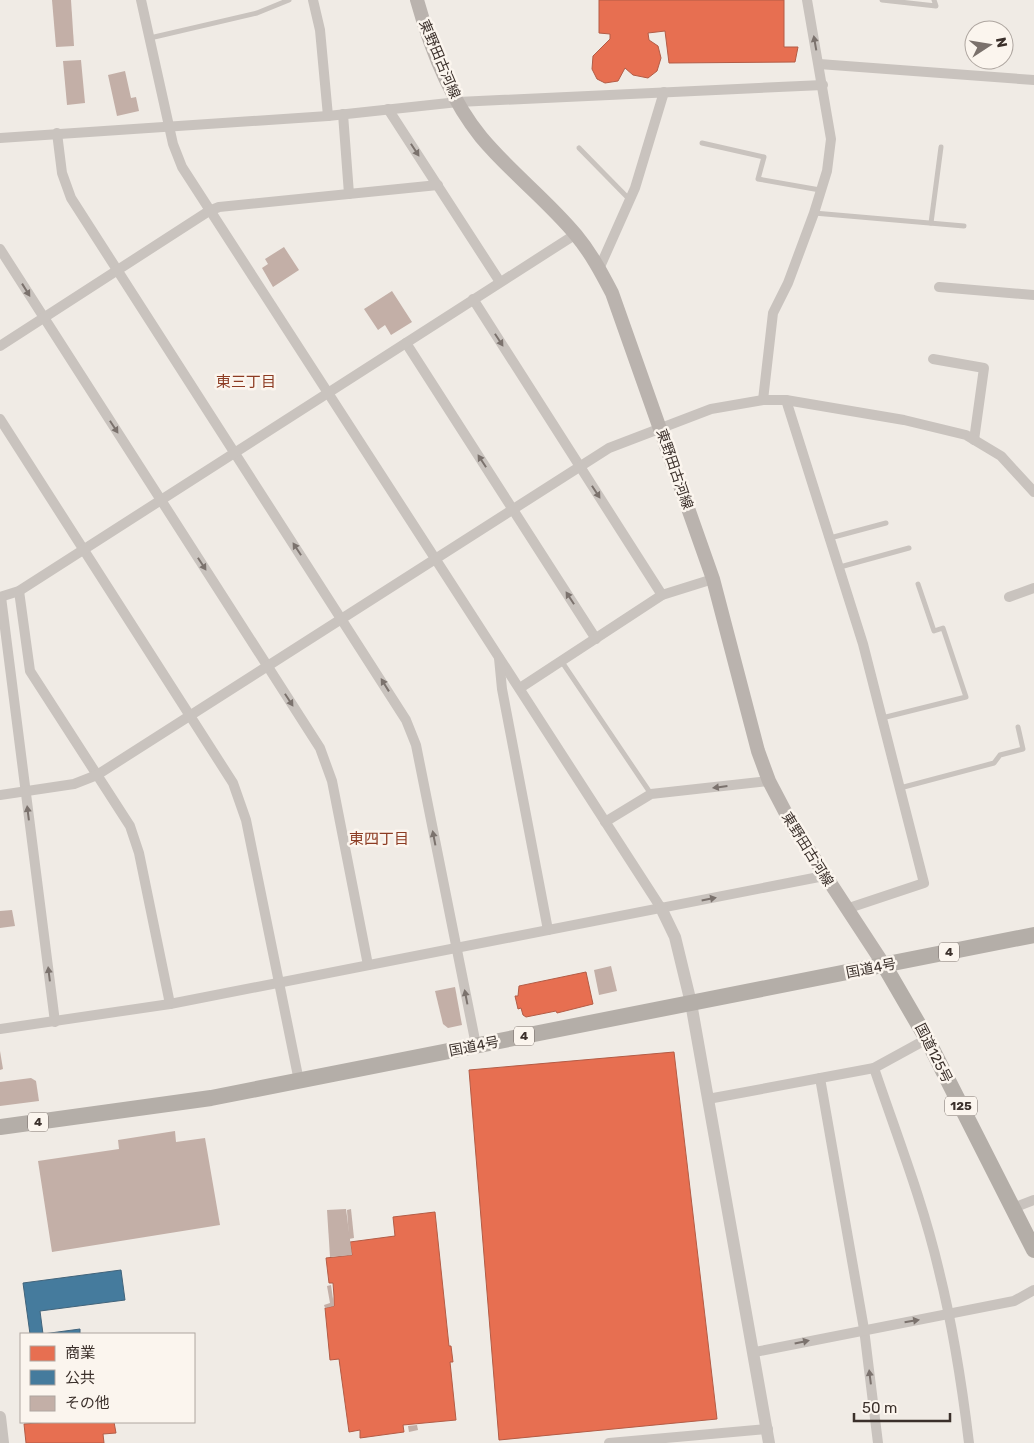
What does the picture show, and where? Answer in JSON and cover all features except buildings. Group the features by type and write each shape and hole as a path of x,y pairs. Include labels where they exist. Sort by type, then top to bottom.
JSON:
{"highway":[{"name":"国道4号","path":"0,1127 136,1109 299,1081 1034,935"},
{"name":"国道125号","path":"884,965 927,1039 1034,1250"}],"main road":[{"name":"東野田古河線","path":"417,0 441,67 458,102 481,136 576,234 600,269 612,293 713,580 758,750 769,781 791,824 884,965"}],"street":[{"path":"141,0 177,157 209,210 661,908 675,937 691,1003 770,1443"},
{"path":"313,0 320,30 328,116"},
{"path":"763,400 773,313 788,283 814,214 827,171 831,139 807,0"},
{"path":"819,64 1034,80"},
{"path":"0,138 328,116 458,102 823,85"},
{"path":"600,269 630,200 664,92"},
{"path":"388,109 500,282"},
{"path":"343,114 349,194"},
{"path":"57,133 62,173 71,198 406,720 411,732 476,1045"},
{"path":"0,346 209,210 219,207 438,185"},
{"path":"55,1022 0,597 20,591 576,234"},
{"path":"0,249 320,748 327,765 368,965"},
{"path":"938,287 1034,294"},
{"path":"473,299 662,595"},
{"path":"406,343 596,639"},
{"path":"933,359 984,368 974,440"},
{"path":"0,795 74,784 97,775 609,448 711,409 763,400 786,400 910,422 966,436 1001,456 1034,492"},
{"path":"786,400 840,567 882,718 924,883 846,909"},
{"path":"0,419 233,782 246,820 299,1081"},
{"path":"520,688 662,595 713,580"},
{"path":"1009,597 1034,588"},
{"path":"20,591 30,671 130,826 139,853 170,1004"},
{"path":"499,657 502,689 548,930"},
{"path":"606,822 651,794 769,781"},
{"path":"0,1029 170,1004 824,876"},
{"path":"708,1098 874,1068 927,1039"},
{"path":"874,1068 917,1193 949,1315 969,1443"},
{"path":"820,1078 864,1329 878,1443"},
{"path":"1013,1208 1034,1200"},
{"path":"755,1352 864,1329 949,1315 1014,1301 1034,1290"},
{"path":"0,1417 3,1443"},
{"path":"613,1443 768,1428"}],"lane":[{"path":"150,38 257,13 289,0"},
{"path":"882,0 936,6 934,0"},
{"path":"702,143 764,157 758,179 820,190"},
{"path":"932,223 941,147"},
{"path":"579,148 630,200"},
{"path":"814,214 964,226"},
{"path":"830,539 886,524"},
{"path":"840,567 909,548"},
{"path":"882,718 966,698 942,628 934,631 918,584"},
{"path":"562,662 651,794"},
{"path":"900,788 994,763 1000,755 1023,749 1018,727"}],"district":[{"name":"東三丁目","path":"246,382"},
{"name":"東四丁目","path":"379,839"}]}
